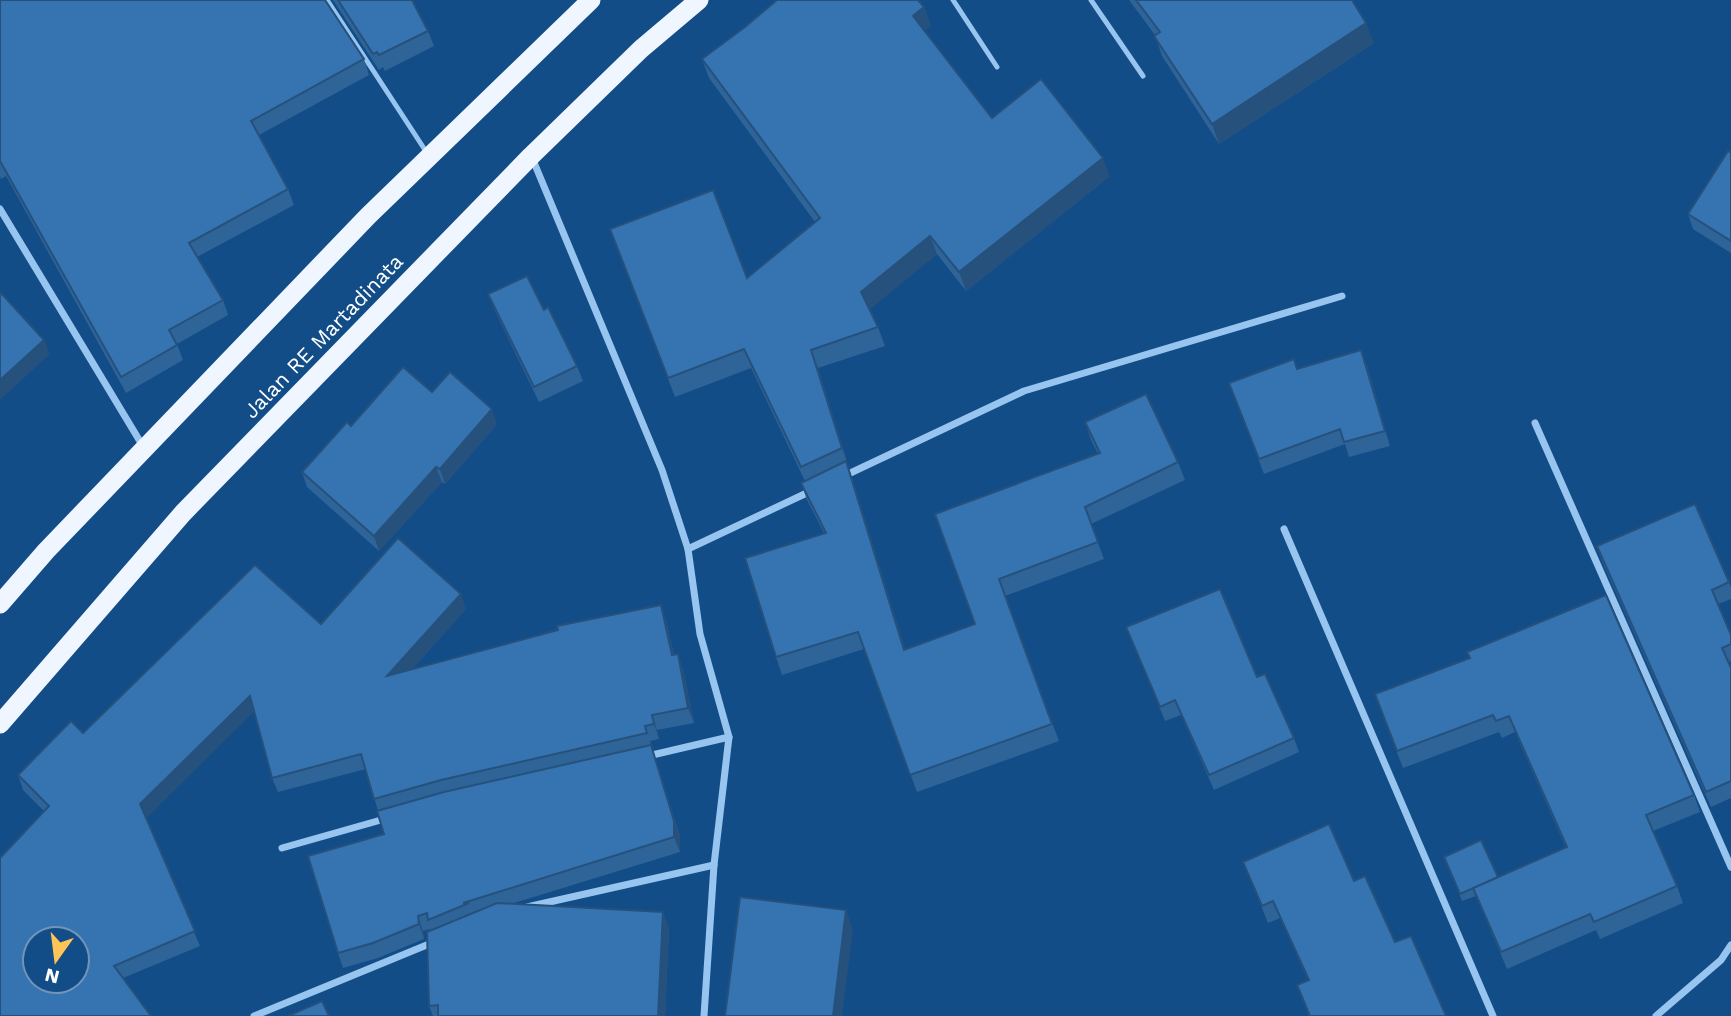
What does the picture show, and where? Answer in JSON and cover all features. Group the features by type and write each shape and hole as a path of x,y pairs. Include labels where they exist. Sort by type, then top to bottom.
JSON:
{"highway":[{"path":"0,604 46,551 368,216 591,0"},
{"name":"Jalan RE Martadinata","path":"0,724 183,513 531,156 641,49 699,0"}],"street":[{"path":"531,156 662,470 688,549 700,634 729,737 714,865 704,1016"},
{"path":"0,209 145,449"},
{"path":"838,479 1024,391 1342,296"},
{"path":"1535,423 1731,867"},
{"path":"688,549 825,485"},
{"path":"1284,529 1493,1016"},
{"path":"635,759 729,737"},
{"path":"282,848 397,816"},
{"path":"517,909 714,865"},
{"path":"254,1016 444,937"},
{"path":"1656,1016 1721,960 1731,945"}],"lane":[{"path":"327,0 429,156"},
{"path":"953,0 998,66"},
{"path":"1091,0 1143,76"}],"building":[{"path":"0,0 325,0 364,59 251,121 288,189 189,243 223,300 169,330 177,345 121,377 0,161"},
{"path":"338,0 412,0 428,31 379,55 377,52 373,54"},
{"path":"777,0 918,0 924,7 913,16 992,118 1041,79 1103,158 959,272 930,236 861,292 878,327 811,350 842,448 801,467 744,349 668,378 610,229 713,190 747,278 820,218 702,59"},
{"path":"1136,0 1352,0 1366,23 1212,124 1154,36 1160,32"},
{"path":"1728,151 1731,153 1731,241 1688,214"},
{"path":"527,276 544,310 548,307 577,366 534,387 488,294"},
{"path":"0,292 44,340 0,380"},
{"path":"1361,350 1385,431 1344,442 1340,429 1259,459 1229,383 1294,359 1297,369"},
{"path":"403,367 432,392 450,372 492,409 440,469 436,467 374,536 302,472 347,422 351,426"},
{"path":"1146,394 1178,462 1085,507 1098,542 999,579 1052,724 910,775 858,632 776,657 745,558 826,533 801,483 846,461 904,650 975,624 935,514 1100,453 1085,422"},
{"path":"1695,504 1729,582 1712,590 1731,635 1731,644 1722,648 1731,668 1731,781 1706,792 1597,546"},
{"path":"398,538 461,594 387,676 558,630 557,626 661,605 672,655 678,654 688,708 652,715 654,724 645,726 647,733 441,780 374,799 361,754 272,778 250,696 140,804 195,931 114,966 151,1016 0,1016 0,858 49,806 18,775 71,721 83,733 255,565 321,624"},
{"path":"1220,589 1257,677 1265,674 1294,738 1209,775 1175,700 1160,707 1126,627"},
{"path":"1606,595 1694,795 1646,815 1677,886 1594,922 1590,914 1501,952 1473,888 1567,847 1509,716 1496,721 1493,715 1397,751 1375,694 1470,658 1467,652"},
{"path":"651,745 674,821 674,837 463,903 469,903 428,920 427,913 418,916 419,924 373,943 338,953 308,856 384,834 377,811 444,792"},
{"path":"1329,824 1354,881 1365,876 1395,942 1411,936 1446,1016 1310,1016 1297,985 1309,980 1273,901 1262,906 1243,862"},
{"path":"1481,840 1498,877 1460,894 1444,857"},
{"path":"740,897 846,910 833,1016 725,1016"},
{"path":"497,903 663,912 658,1016 438,1016 438,1005 429,1006 427,932"},
{"path":"322,1001 329,1016 288,1016"}]}
